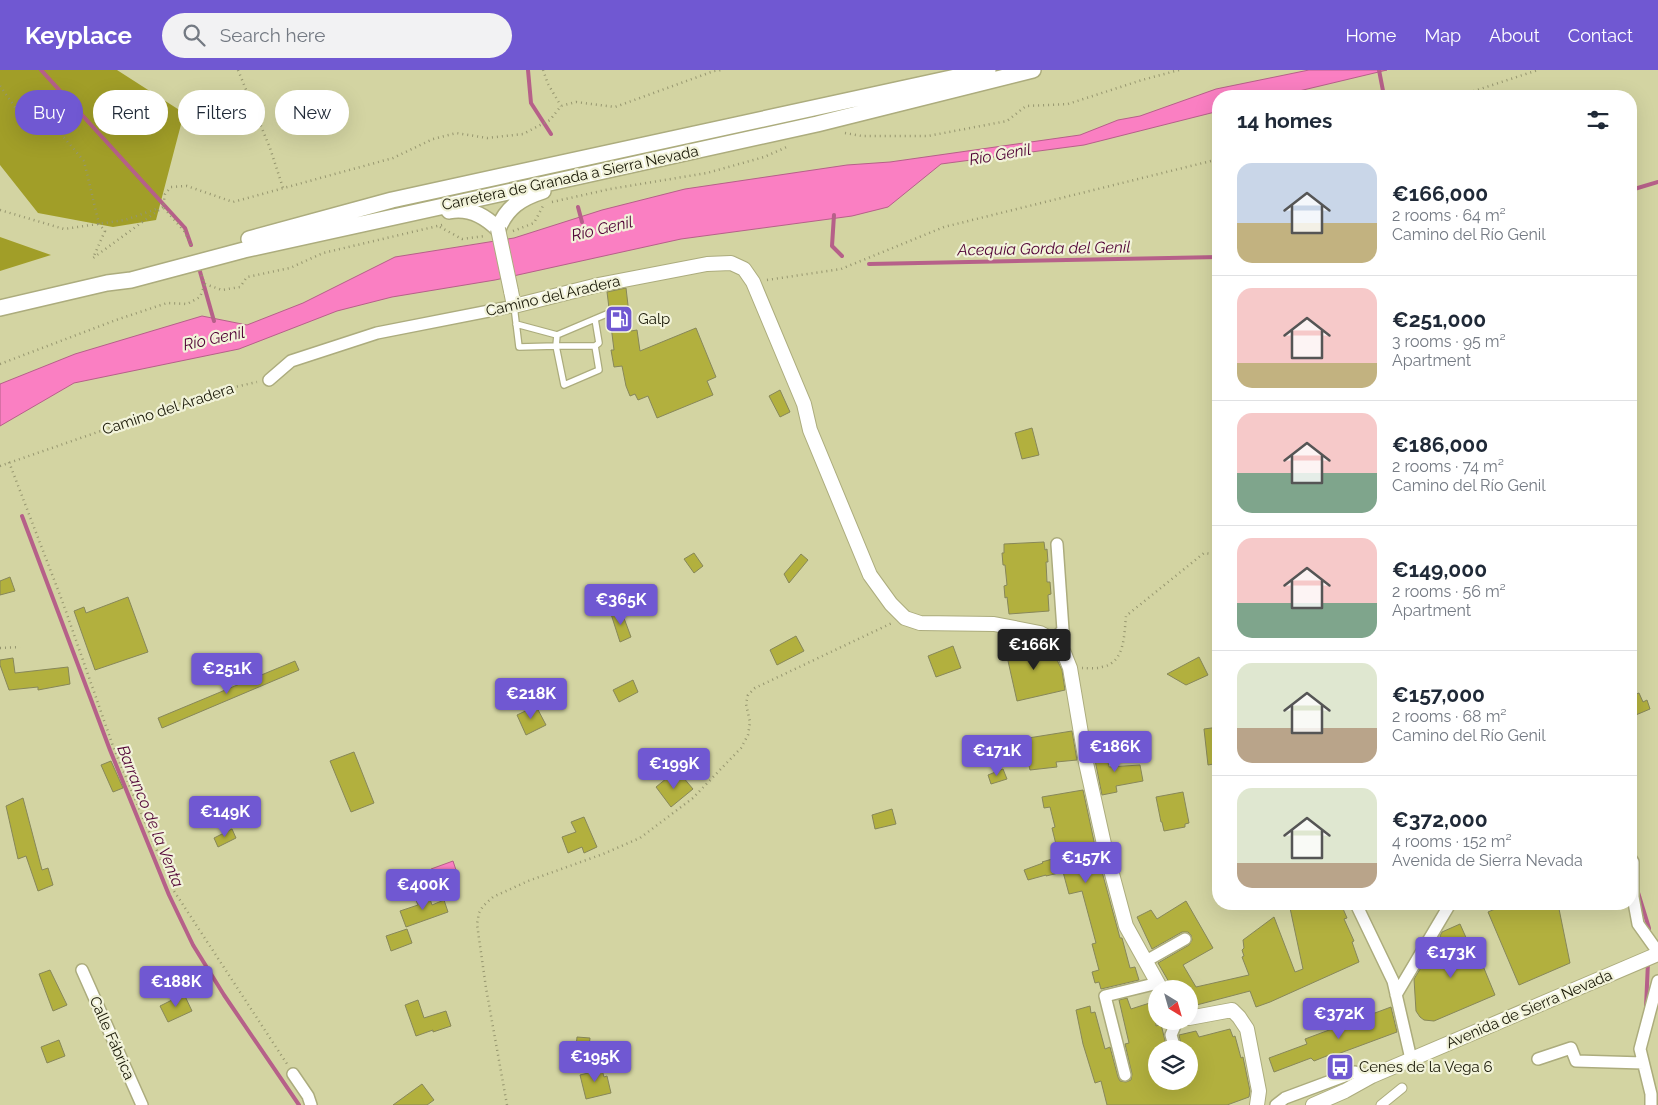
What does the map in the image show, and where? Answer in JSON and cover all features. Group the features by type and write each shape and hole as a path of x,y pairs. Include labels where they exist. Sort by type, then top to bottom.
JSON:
{"main road":[{"name":"Carretera de Granada a Sierra Nevada","path":"108,283 128,274 213,249 392,200 988,70"},
{"name":"Carretera de Granada a Sierra Nevada","path":"0,308 108,283 131,280 244,250 817,124 1033,70"},
{"path":"493,194 501,185 619,157 644,144"},
{"path":"499,227 516,204 529,195 543,192 567,179"},
{"path":"392,200 424,200 483,188 499,199 499,227"},
{"path":"364,223 393,223 459,209 470,211 499,227"}],"street":[{"path":"499,227 514,306"},
{"name":"Camino del Aradera","path":"269,380 291,361 377,333 623,284 708,264 731,263 744,269 753,282 804,404 810,430 870,575 891,604 905,618"},
{"path":"1053,640 1063,630 1057,544"},
{"path":"905,618 920,623 994,624 1040,633 1053,640 1064,653 1070,668 1086,763 1104,844 1126,926 1156,980"},
{"path":"1359,910 1392,980 1411,1060"},
{"path":"1396,995 1446,910"},
{"path":"1635,910 1638,924 1658,953"},
{"path":"1146,961 1185,939"},
{"name":"Avenida de Sierra Nevada","path":"1313,1105 1345,1091 1372,1076 1658,953"},
{"name":"Calle Fábrica","path":"82,970 142,1105"},
{"path":"1650,1105 1651,1094 1640,1049 1658,981"},
{"path":"1125,1075 1106,996 1148,988"},
{"path":"1198,1016 1232,1010 1247,1029 1259,1091 1257,1105"},
{"path":"1538,1059 1571,1048 1576,1061 1643,1063"},
{"name":"Avenida de Sierra Nevada","path":"1276,1105 1285,1098 1355,1072 1372,1076"},
{"path":"293,1074 308,1096 311,1105"},
{"path":"1382,1105 1402,1088"},
{"path":"1259,1091 1268,1105"},
{"name":"Avenida de Sierra Nevada","path":"1331,1105 1345,1091"}],"lane":[{"path":"514,306 519,347 595,346 599,343 596,319"},
{"path":"516,324 557,335 610,313"},
{"path":"557,335 556,346 564,385 599,370 595,346"}],"path":[{"path":"238,70 270,148 283,188"},
{"path":"543,70 548,84 561,106"},
{"path":"0,86 22,117 61,134 84,161 99,224 105,232 93,258 163,207 165,194 171,187 187,186 233,202 393,158 433,139 456,133 487,138 524,134 550,120 561,106 576,102 615,107 722,70"},
{"path":"841,134 848,132 862,136 937,135 1006,121 1026,106 1068,104 1179,70"},
{"path":"1477,90 1538,70"},
{"path":"0,364 116,320 159,306 187,304 200,297 205,284 222,290 240,287 247,277 290,268 323,253 440,226 462,239 499,227 534,223 544,204 610,189 707,173 764,157 796,143"},
{"path":"753,282 841,270 944,227 1212,161"},
{"path":"0,210 64,229 125,220 163,207"},
{"path":"163,207 184,231 191,245"},
{"name":"Camino del Aradera","path":"0,466 213,392 269,380"},
{"path":"9,462 63,603 114,749 174,891 293,1074"},
{"path":"1070,668 1103,667 1115,661 1124,645 1126,616 1204,553 1212,554"},
{"path":"507,1105 486,988 477,924 479,913 483,906 493,897 502,893 640,838 693,798 742,748 748,735 750,722 746,704 748,695 755,688 905,618"},
{"path":"0,648 20,647"}],"shaded area":[{"path":"0,70 117,70 148,90 93,90 93,135 168,135 168,103 178,109 178,135 156,220 113,227 38,213 0,165"},
{"path":"0,237 51,255 0,271"}],"water":[{"path":"1309,70 1387,70 1303,90 1213,90"},
{"name":"Río Genil","path":"1212,90 1212,113 1084,145 941,164 888,207 852,216 681,239 495,280 392,297 337,311 239,349 74,383 0,426 0,384 75,354 202,316 247,325 303,303 395,257 514,238 602,210 685,189 847,165 890,162 1080,135 1118,120 1140,116"},
{"path":"453,861 457,873 435,880 431,869"}],"building":[{"path":"626,288 631,331 637,330 640,351 696,328 716,377 707,381 713,395 657,418 648,396 638,400 635,394 630,396 622,366 614,367 611,350 614,350 610,318 614,313 609,308 607,292"},
{"path":"780,390 790,412 780,417 769,396"},
{"path":"1032,428 1039,455 1022,459 1015,433"},
{"path":"1044,542 1045,550 1047,549 1048,562 1046,562 1047,582 1050,582 1051,594 1048,595 1049,611 1009,614 1004,586 1007,585 1002,553 1004,553 1004,544"},
{"path":"694,553 703,566 694,573 684,559"},
{"path":"801,554 808,560 789,583 784,574"},
{"path":"10,577 15,591 0,595 0,581"},
{"path":"128,597 148,652 95,670 74,611 84,607 86,613"},
{"path":"621,610 631,637 620,642 611,614"},
{"path":"796,636 804,651 777,665 770,650"},
{"path":"1004,643 1038,644 1052,653 1062,670 1065,690 1017,701"},
{"path":"953,646 961,668 936,677 928,656"},
{"path":"1199,657 1208,675 1186,685 1167,674"},
{"path":"13,658 15,673 68,667 70,684 38,690 38,687 9,690 0,660"},
{"path":"295,661 299,670 162,728 158,718"},
{"path":"633,680 638,692 619,702 613,690"},
{"path":"1639,693 1643,702 1647,700 1650,709 1637,714 1637,694"},
{"path":"536,706 546,725 526,735 517,715"},
{"path":"1212,728 1212,764 1208,765 1204,729"},
{"path":"1072,731 1077,760 1056,762 1057,767 1030,770 1022,739"},
{"path":"1106,748 1109,767 1140,765 1143,781 1116,786 1117,792 1102,795 1093,750"},
{"path":"354,752 374,803 351,812 330,761"},
{"path":"111,761 123,788 113,792 101,765"},
{"path":"1003,769 1007,779 991,784 988,775"},
{"path":"682,776 693,789 671,807 656,787 667,778 672,785"},
{"path":"1083,790 1095,846 1120,938 1122,938 1130,968 1135,967 1139,980 1101,989 1099,982 1095,983 1092,972 1099,970 1092,944 1096,943 1082,891 1069,894 1063,872 1028,880 1024,870 1059,857 1052,828 1055,827 1050,807 1044,808 1042,797"},
{"path":"1183,792 1189,823 1185,824 1185,827 1164,831 1156,797"},
{"path":"23,798 42,870 48,868 53,885 38,891 26,856 18,859 6,806"},
{"path":"892,809 896,824 875,829 872,815"},
{"path":"584,817 597,847 584,853 582,847 568,853 562,837 576,832 571,822"},
{"path":"232,829 236,838 218,847 214,838"},
{"path":"428,893 432,905 444,900 448,912 406,927 400,911 418,905 415,898"},
{"path":"1186,901 1213,948 1183,965 1192,980 1168,980 1158,963 1189,945 1192,940 1191,935 1188,932 1182,932 1152,949 1137,917 1151,910 1157,919"},
{"path":"1290,910 1344,910 1347,918 1344,919 1354,941 1352,942 1359,962 1256,1007 1250,991 1198,1005 1198,987 1249,975 1242,957 1244,956 1242,950 1244,948 1243,940 1274,917 1295,972 1303,969"},
{"path":"1493,910 1559,910 1570,963 1519,985 1488,912"},
{"path":"1460,924 1472,951 1476,949 1495,995 1434,1021 1424,1020 1416,1011 1414,979 1425,961 1447,952 1440,936 1442,932"},
{"path":"407,929 412,943 391,951 386,936"},
{"path":"50,970 67,1005 53,1011 39,974"},
{"path":"184,994 192,1011 168,1022 160,1006"},
{"path":"1127,998 1131,1009 1148,1004 1148,1030 1162,1030 1165,1040 1148,1040 1148,1090 1198,1090 1198,1040 1180,1040 1179,1035 1196,1031 1199,1037 1230,1029 1233,1037 1235,1036 1241,1058 1243,1057 1250,1091 1249,1097 1227,1105 1107,1105 1101,1081 1095,1083 1083,1044 1076,1010 1090,1006 1091,1013 1095,1012 1105,1049 1110,1047 1118,1077 1120,1081 1126,1082 1131,1080 1132,1074 1125,1044 1129,1043 1119,1000"},
{"path":"418,1000 424,1018 446,1011 451,1026 416,1036 405,1005"},
{"path":"1391,1007 1397,1032 1335,1055 1334,1053 1314,1061 1311,1058 1274,1072 1269,1058 1307,1044 1305,1039"},
{"path":"577,1037 590,1038 589,1048 576,1047"},
{"path":"59,1040 65,1056 47,1063 41,1047"},
{"path":"601,1066 604,1077 607,1076 611,1093 586,1099 580,1075 588,1073 587,1070"},
{"path":"422,1084 434,1100 427,1105 393,1105"}],"waterway":[{"path":"41,70 185,228 191,245"},
{"path":"528,70 531,103 551,134"},
{"path":"1379,70 1383,90"},
{"name":"Acequia Gorda del Genil","path":"1637,188 1658,182"},
{"name":"Río Genil","path":"578,207 582,222"},
{"name":"Acequia Gorda del Genil","path":"834,215 832,246 842,256"},
{"name":"Acequia Gorda del Genil","path":"869,264 1212,257"},
{"name":"Río Genil","path":"199,268 214,321"},
{"name":"Barranco de la Venta","path":"22,516 110,750 169,895 193,945 224,995 299,1105"},
{"path":"1637,889 1649,928 1649,935"},
{"path":"1646,1007 1648,962"}],"place":[{"name":"Galp","path":"619,319"},
{"name":"Cenes de la Vega 6","path":"1340,1067"}]}
